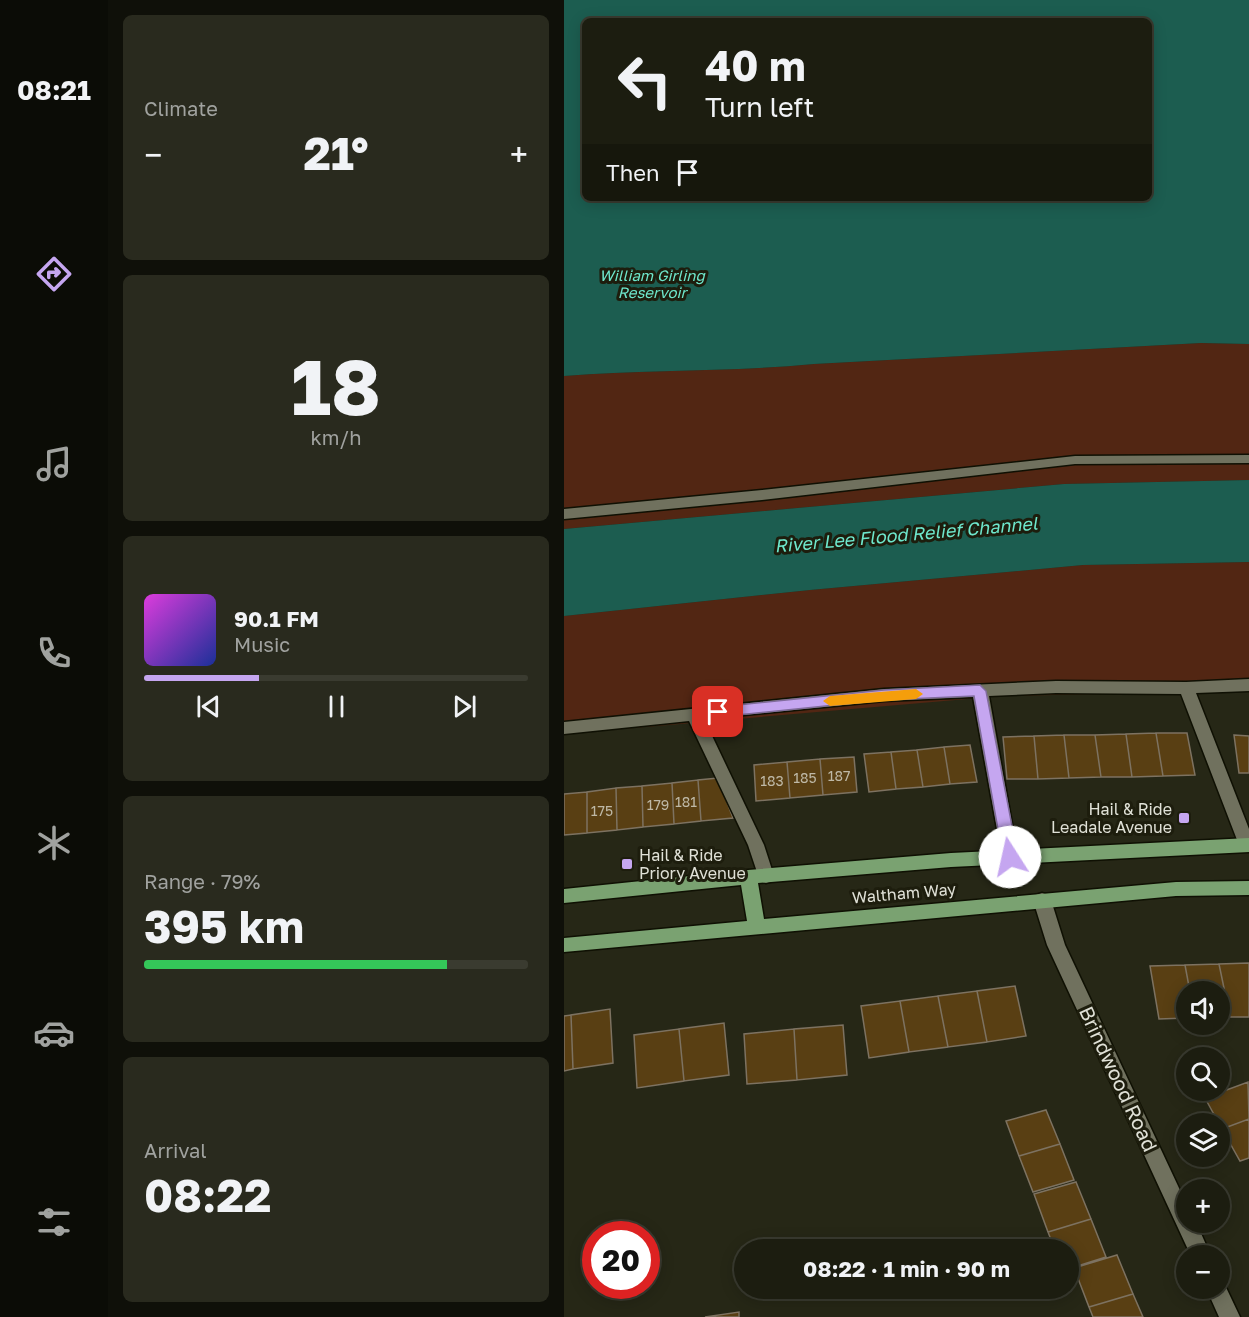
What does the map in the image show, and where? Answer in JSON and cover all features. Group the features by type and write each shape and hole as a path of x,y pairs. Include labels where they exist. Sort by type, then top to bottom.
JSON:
{"main road":[{"name":"Waltham Way","path":"564,896 748,877 1010,857 1248,845"},
{"path":"748,877 757,926"},
{"name":"Waltham Way","path":"564,945 1042,900 1176,889 1249,888"}],"street":[{"path":"564,514 762,495 1075,460 1249,459"},
{"path":"564,728 884,695 1056,687 1186,688 1249,685"},
{"path":"1186,688 1248,845"},
{"path":"980,691 1010,857"},
{"path":"694,715 756,846 766,876"},
{"name":"Brindwood Road","path":"1042,900 1056,945 1196,1245"},
{"path":"1221,1299 1230,1317"}],"shaded area":[{"path":"1201,343 1249,344 1249,480 1064,484 564,529 564,376"},
{"path":"1249,562 1249,691 1002,696 564,734 564,616 810,590 1083,565"}],"water":[{"name":"William Girling Reservoir","path":"564,0 1249,0 1249,344 1201,343 752,368 564,376"},
{"name":"River Lee Flood Relief Channel","path":"1249,480 1249,562 1083,565 810,590 564,616 564,529 1064,484"}],"building":[{"path":"1156,733 1163,776 1132,777 1126,734"},
{"path":"1156,733 1187,733 1195,775 1163,776"},
{"path":"1126,734 1132,777 1101,777 1095,735"},
{"path":"1064,735 1069,778 1038,779 1034,736"},
{"path":"1064,735 1095,735 1101,777 1069,778"},
{"path":"1234,735 1249,736 1249,773 1239,773"},
{"path":"1034,736 1038,779 1007,779 1003,737"},
{"path":"970,745 977,782 950,784 944,747"},
{"path":"944,747 950,784 923,787 917,750"},
{"path":"917,750 923,787 896,789 891,752"},
{"path":"891,752 896,789 869,792 864,754"},
{"path":"854,757 857,792 823,795 820,759"},
{"path":"820,759 823,795 790,798 787,762"},
{"path":"787,762 790,798 756,801 754,765"},
{"path":"718,778 733,818 701,821 698,780"},
{"path":"698,780 701,821 674,824 672,783"},
{"path":"672,783 674,824 643,827 642,786"},
{"path":"642,786 643,827 617,830 616,788"},
{"path":"616,788 617,830 587,833 587,792"},
{"path":"587,792 587,833 564,835 564,794"},
{"path":"1249,963 1249,1017 1230,1017 1230,981 1223,981 1219,964"},
{"path":"1219,964 1223,981 1188,981 1185,965"},
{"path":"1185,965 1188,981 1176,981 1176,1018 1159,1019 1150,966"},
{"path":"1015,986 1026,1036 987,1042 977,991"},
{"path":"977,991 987,1042 948,1047 938,996"},
{"path":"938,996 948,1047 909,1052 900,1001"},
{"path":"900,1001 909,1052 869,1058 861,1006"},
{"path":"610,1009 613,1063 573,1069 571,1015"},
{"path":"571,1015 573,1069 564,1071 564,1016"},
{"path":"724,1023 729,1075 684,1081 679,1029"},
{"path":"843,1025 847,1075 797,1080 794,1029"},
{"path":"679,1029 684,1081 637,1088 634,1035"},
{"path":"794,1029 797,1080 747,1084 744,1034"},
{"path":"1248,1082 1249,1119 1230,1126 1230,1113 1213,1113 1207,1101 1230,1101 1230,1089"},
{"path":"1046,1110 1060,1144 1019,1156 1006,1121"},
{"path":"1249,1119 1249,1158 1240,1161 1230,1143 1230,1126"},
{"path":"1060,1144 1074,1180 1033,1192 1019,1156"},
{"path":"1076,1182 1091,1219 1048,1232 1034,1194"},
{"path":"1091,1219 1106,1257 1079,1266 1079,1239 1051,1239 1048,1232"},
{"path":"1117,1255 1133,1294 1089,1307 1079,1281 1079,1266"},
{"path":"1133,1294 1143,1317 1093,1317 1089,1307"},
{"path":"739,1312 739,1317 705,1317"}],"slow traffic":[{"path":"830,701 916,694"}],"place":[{"name":"Hail & Ride Leadale Avenue","path":"1184,818"},
{"name":"Hail & Ride Priory Avenue","path":"627,864"}],"route":[{"path":"718,712 884,695 980,691 1010,857"}]}
